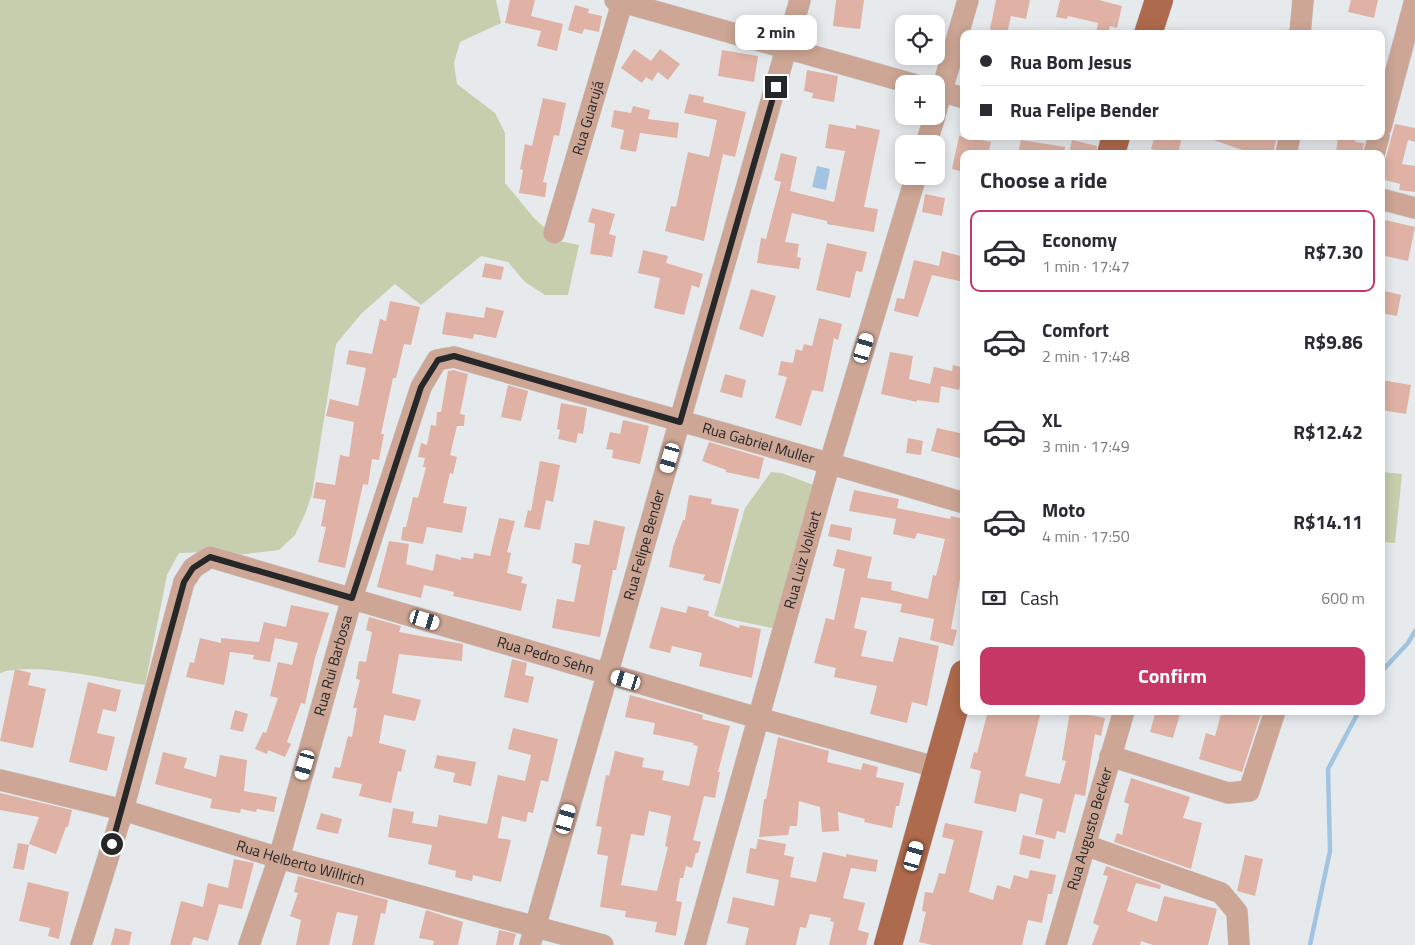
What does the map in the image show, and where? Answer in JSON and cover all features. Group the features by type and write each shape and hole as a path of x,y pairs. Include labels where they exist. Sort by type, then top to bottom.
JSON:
{"main road":[{"path":"1149,30 1159,0"},
{"path":"888,945 960,689"}],"street":[{"name":"Rua Felipe Bender","path":"533,936 800,0"},
{"path":"945,75 968,0"},
{"path":"1300,30 1303,0"},
{"path":"1385,112 1415,0"},
{"path":"618,1 895,79"},
{"name":"Rua Guarujá","path":"554,233 618,1"},
{"path":"945,97 960,98"},
{"name":"Rua Luiz Volkart","path":"695,945 830,462 913,185"},
{"path":"1385,200 1415,208"},
{"name":"Rua Gabriel Muller","path":"421,387 438,360 454,356 680,422 830,462 960,502"},
{"name":"Rua Rui Barbosa","path":"249,945 278,858 352,598 421,387"},
{"name":"Rua Pedro Sehn","path":"122,810 184,582 193,568 210,557 758,718 939,768"},
{"name":"Rua Augusto Becker","path":"1056,945 1123,715"},
{"path":"1110,756 1228,793 1249,791 1274,715"},
{"name":"Rua Helberto Willrich","path":"0,780 122,810 533,936 603,945"},
{"path":"80,945 122,810"},
{"path":"1085,845 1221,893 1237,912 1239,945"}],"green space":[{"path":"0,0 496,0 501,23 460,42 454,63 457,84 495,113 505,133 505,183 534,218 559,241 579,245 568,295 545,295 525,282 508,262 481,256 421,305 395,284 362,313 336,344 312,494 295,535 279,550 229,556 205,552 179,553 167,575 145,685 51,670 15,670 0,673"},
{"path":"771,472 782,473 816,486 777,629 714,616 745,508"},
{"path":"1385,472 1402,474 1395,543 1385,542"}],"water":[{"path":"817,166 830,169 826,190 812,187"}],"building":[{"path":"510,0 535,0 531,16 563,24 557,51 537,46 541,31 505,23"},
{"path":"836,0 864,0 860,29 833,26"},
{"path":"996,0 1030,0 1026,19 1011,16 1008,30 990,30"},
{"path":"1060,0 1099,0 1122,6 1117,28 1110,26 1109,30 1097,30 1098,23 1068,16 1067,19 1056,17"},
{"path":"1351,0 1378,0 1374,18 1348,12"},
{"path":"575,5 589,9 588,13 602,16 599,32 584,29 582,34 568,30"},
{"path":"634,49 651,61 660,49 680,64 668,80 658,72 652,81 646,77 642,83 621,68"},
{"path":"722,50 758,56 754,82 718,76"},
{"path":"807,70 838,76 834,102 812,98 813,93 804,91"},
{"path":"689,94 704,97 703,102 746,112 735,157 723,154 704,241 665,231 671,206 676,207 688,152 709,157 717,120 684,113"},
{"path":"543,98 566,103 559,136 554,135 543,182 547,183 545,197 519,193 523,170 520,169 525,144 532,146"},
{"path":"633,106 650,110 648,119 679,123 677,138 640,133 636,152 620,149 624,130 611,127 614,110 631,113"},
{"path":"829,124 856,129 856,125 880,130 864,207 878,209 874,232 827,224 827,221 792,213 785,242 799,244 797,257 801,258 799,269 757,263 761,238 766,239 781,182 774,180 781,153 797,157 790,191 834,202 845,151 825,148"},
{"path":"1395,124 1415,128 1415,142 1408,140 1402,164 1415,166 1415,192 1399,190 1400,184 1385,180 1386,157"},
{"path":"959,136 960,140 991,142 989,150 960,150 960,171 952,169"},
{"path":"1021,140 1065,147 1065,150 1019,150"},
{"path":"1072,140 1097,146 1096,150 1070,150"},
{"path":"1154,140 1181,140 1179,150 1151,149"},
{"path":"1214,140 1276,140 1274,150 1242,150"},
{"path":"1338,140 1355,140 1355,142 1364,143 1363,150 1336,150"},
{"path":"925,194 945,198 942,216 922,212"},
{"path":"592,208 615,214 609,234 616,236 612,257 590,254 595,224 588,222"},
{"path":"1385,220 1415,227 1408,261 1385,256"},
{"path":"827,243 867,252 862,272 856,271 850,298 816,290"},
{"path":"643,250 668,256 666,263 703,274 699,288 692,285 684,315 654,308 660,278 638,273"},
{"path":"942,251 960,256 960,281 932,275 918,317 894,311 897,298 904,299 914,260 939,266"},
{"path":"485,263 504,267 501,280 482,277"},
{"path":"751,289 776,296 763,337 739,329"},
{"path":"1385,291 1401,295 1397,316 1385,314"},
{"path":"390,301 420,307 411,345 404,344 396,378 393,378 381,434 384,434 379,460 372,459 368,485 363,484 345,568 318,562 326,527 321,526 326,500 313,498 316,482 335,485 340,455 349,457 354,422 326,416 330,399 358,406 366,368 346,364 349,350 372,354 380,319 386,321"},
{"path":"486,307 504,311 496,338 474,334 473,339 442,334 446,312 484,318"},
{"path":"819,318 842,324 838,340 834,338 823,392 812,390 801,426 775,418 787,377 778,375 781,361 793,363 796,349 802,351 804,344 812,346"},
{"path":"890,352 913,356 909,379 930,384 934,367 952,371 953,365 960,367 959,390 941,386 939,403 917,400 917,402 881,394"},
{"path":"453,370 468,374 460,414 465,415 464,426 457,426 450,455 457,457 453,474 450,473 443,503 467,507 462,533 427,527 423,544 401,540 403,527 406,527 413,497 418,498 426,467 423,467 425,458 418,457 421,443 427,445 431,425 436,426 437,412 441,412 448,371"},
{"path":"725,374 746,380 742,398 720,392"},
{"path":"1385,381 1411,385 1406,414 1385,411"},
{"path":"508,385 528,391 521,421 501,417"},
{"path":"561,403 587,408 583,434 578,433 576,443 558,439 560,430 557,429"},
{"path":"623,420 649,426 640,464 612,458 613,450 606,449 610,432 620,434"},
{"path":"937,428 960,433 960,458 931,451"},
{"path":"908,438 923,441 921,455 906,453"},
{"path":"709,442 764,458 759,479 726,472 726,470 702,461"},
{"path":"540,461 560,465 553,502 546,500 540,530 524,527 528,510 531,511"},
{"path":"854,490 899,499 897,508 950,519 951,516 960,518 960,578 951,629 957,630 953,646 930,640 934,619 900,612 902,604 861,597 854,628 867,631 861,656 893,662 899,637 939,646 927,706 912,702 907,723 870,714 877,686 834,677 836,668 814,663 826,618 834,620 845,569 833,566 837,549 872,557 867,578 892,582 891,590 928,599 933,575 936,576 945,539 917,533 915,539 893,534 896,519 849,511"},
{"path":"689,495 712,499 711,504 739,509 720,584 703,580 705,575 669,567 673,547 683,520 685,520"},
{"path":"499,518 515,521 507,552 511,553 507,573 523,577 521,583 527,584 521,611 453,596 454,592 424,585 421,598 377,587 389,541 409,544 406,564 433,571 436,554 461,560 461,557 473,559 474,553 490,556"},
{"path":"594,520 625,527 616,570 613,570 600,637 552,628 557,599 574,602 581,565 572,563 575,543 589,545"},
{"path":"831,524 852,528 850,541 828,536"},
{"path":"291,605 329,613 315,658 305,704 301,703 287,742 291,744 285,757 268,750 267,754 255,749 263,732 266,733 278,698 270,696 278,662 292,665 298,643 275,638 270,662 253,659 254,655 230,652 224,685 186,677 190,662 194,663 200,638 221,643 221,638 259,642 264,622 286,627"},
{"path":"688,606 709,611 708,616 739,628 740,625 761,629 752,678 699,666 702,653 672,646 670,653 649,648 661,607 686,613"},
{"path":"369,617 401,626 399,632 463,644 462,661 399,654 392,693 421,700 415,721 384,715 379,743 406,750 401,772 398,771 391,803 359,796 362,784 332,778 335,767 340,768 348,736 352,737 357,708 353,708 360,680 356,679 359,661 366,662 372,632 366,630"},
{"path":"512,659 527,663 525,675 534,677 528,703 504,697"},
{"path":"15,669 31,673 28,685 46,689 33,748 0,741"},
{"path":"88,682 121,690 116,712 103,709 97,733 115,737 107,771 69,762"},
{"path":"630,695 703,715 702,719 730,726 718,772 720,772 715,798 704,796 693,840 701,842 698,853 696,853 692,868 686,866 683,878 680,878 676,901 682,902 676,936 655,932 657,922 625,917 626,911 600,907 608,856 597,854 602,827 596,826 606,775 609,776 615,751 644,758 642,767 664,771 662,780 689,786 698,746 693,745 694,743 653,734 655,723 625,717","holes":["649,811 671,816 665,846 668,847 657,891 621,885 631,834 644,836"]},
{"path":"235,710 248,714 243,732 230,729"},
{"path":"987,715 1040,715 1025,776 1060,784 1066,761 1062,760 1069,715 1090,715 1105,718 1101,736 1095,734 1085,796 1075,794 1065,833 1057,831 1055,839 1035,834 1043,799 1020,793 1016,812 974,803 981,771 970,768 974,752 977,753"},
{"path":"1155,715 1180,715 1173,738 1150,732"},
{"path":"1221,715 1261,715 1242,772 1199,759 1206,733 1215,736"},
{"path":"513,728 558,739 548,782 541,780 533,813 528,812 526,822 502,816 498,838 511,840 501,882 473,875 472,881 455,877 456,871 428,864 432,845 388,837 393,808 414,812 412,823 437,827 439,815 487,824 498,775 525,781 531,755 508,749"},
{"path":"778,737 829,751 827,762 861,770 863,763 878,767 876,777 904,783 899,806 896,806 892,828 864,822 865,819 838,812 839,831 822,832 820,807 799,801 797,826 790,826 788,835 759,837 764,799 766,799"},
{"path":"163,752 187,758 184,768 216,777 220,755 247,760 244,791 277,797 274,812 257,809 256,812 241,809 240,813 210,808 212,799 155,784"},
{"path":"437,755 476,762 471,786 453,782 455,773 434,768"},
{"path":"1131,778 1190,797 1183,818 1202,823 1191,869 1114,842 1117,833 1122,835 1129,804 1124,802"},
{"path":"0,793 72,810 68,827 66,827 56,854 29,844 39,817 0,810"},
{"path":"321,813 342,819 338,834 316,829"},
{"path":"945,823 983,831 969,892 993,900 997,885 1010,889 1014,875 1028,879 1030,870 1056,875 1052,894 1048,894 1042,923 1028,920 1022,945 932,945 919,942 926,912 922,911 925,892 933,893 939,873 945,874 954,840 942,837"},
{"path":"1023,835 1044,840 1040,859 1019,854"},
{"path":"758,839 786,844 784,855 794,857 790,877 816,882 823,852 846,857 846,854 878,860 876,872 851,868 843,898 865,903 858,930 869,933 866,945 829,945 834,922 830,921 831,918 810,914 806,928 800,927 796,945 745,945 749,928 727,923 733,897 774,906 779,880 746,873 750,848 756,849"},
{"path":"18,843 29,845 24,870 13,868"},
{"path":"1245,855 1263,859 1255,896 1237,891"},
{"path":"234,859 254,863 242,909 219,904 208,941 194,937 191,945 170,945 181,901 203,907 208,883 228,888"},
{"path":"1106,866 1161,885 1160,889 1136,883 1127,911 1157,922 1164,896 1217,909 1208,945 1153,945 1141,941 1140,945 1092,945 1099,926 1093,923 1108,876 1103,875"},
{"path":"298,876 388,900 385,914 381,913 374,945 352,945 358,916 337,912 329,945 296,945 301,920 290,916 298,893 294,892"},
{"path":"28,882 69,892 59,939 48,936 50,928 19,921"},
{"path":"426,910 463,922 458,945 433,945 434,941 419,938"},
{"path":"115,928 132,932 129,945 111,945"},
{"path":"499,930 516,934 513,945 496,945"}],"waterway":[{"path":"1385,668 1408,643 1415,631"},
{"path":"1310,945 1330,851 1328,769 1357,715"}],"route":[{"path":"112,844 184,582 193,568 210,557 352,598 421,387 438,360 454,356 680,422 776,87"}]}
